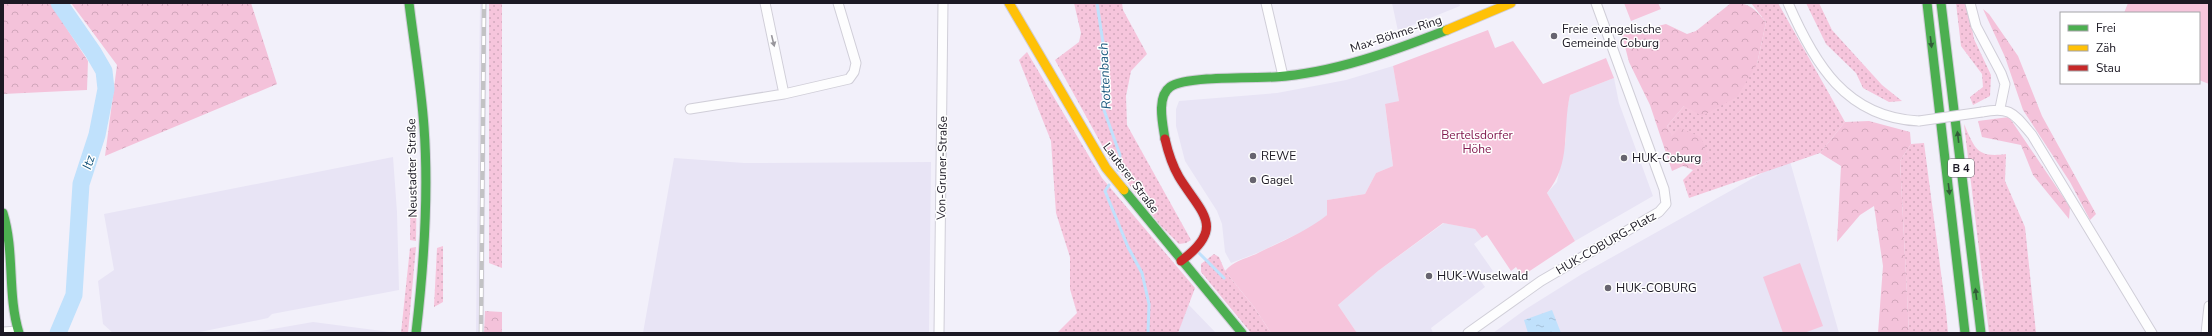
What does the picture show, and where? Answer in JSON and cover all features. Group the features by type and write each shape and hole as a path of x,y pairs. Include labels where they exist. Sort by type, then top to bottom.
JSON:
{"main road":[{"name":"Neustadter Straße","path":"409,3 422,100 425,146 423,256 416,333"},
{"name":"Lauterer Straße","path":"1009,3 1106,168 1181,261 1242,333"},
{"name":"Max-Böhme-Ring","path":"1181,261 1200,246 1207,227 1205,217 1178,176 1166,147 1162,105 1163,94 1172,85 1188,81 1283,76 1350,62 1398,48 1470,22 1511,3"},
{"name":"B 4","path":"1927,3 1965,333"},
{"name":"B 4","path":"1941,3 1981,333"},
{"path":"3,213 10,237 13,307 18,332"}],"street":[{"path":"765,3 784,94"},
{"path":"690,109 784,94 843,82 849,79 854,72 856,63 838,3"},
{"name":"Von-Gruner-Straße","path":"939,333 943,3"},
{"path":"1266,3 1283,76"},
{"name":"HUK-COBURG-Platz","path":"1468,333 1541,281 1664,207 1667,200 1614,49 1596,3"},
{"path":"1788,3 1805,39 1829,77 1841,89 1873,112 1900,120 1919,121 2000,108 2017,118 2032,135 2152,333"},
{"path":"1970,3 1976,26 2001,73 2005,84 2000,108"},
{"path":"2206,333 2209,306"},
{"path":"3,332 18,332"}],"shaded area":[{"path":"480,3 487,3 484,333 476,333"},
{"path":"1392,3 1459,3 1460,6 1398,31"},
{"path":"1393,66 1399,101 1385,105 1393,166 1376,173 1365,194 1327,200 1327,215 1312,227 1257,253 1231,263 1225,252 1222,224 1217,211 1185,161 1176,126 1176,109 1179,101 1277,93 1346,80"},
{"path":"1614,78 1619,103 1653,196 1575,241 1547,193 1557,182 1566,139 1566,114 1570,95"},
{"path":"393,157 397,212 399,290 272,314 268,318 195,333 113,333 103,324 98,281 114,270 104,214"},
{"path":"674,158 744,163 931,162 929,333 643,333"},
{"path":"1789,158 1839,333 1493,333 1526,309 1582,274"},
{"name":"HUK-Wuselwald","path":"1444,223 1475,229 1482,238 1474,244 1493,271 1480,280 1485,287 1431,328 1433,333 1357,333 1338,305 1378,271"},
{"path":"1188,304 1216,333 1178,333"},
{"path":"313,322 390,332 390,333 250,333"}],"green space":[{"path":"3,3 50,3 88,61 87,90 3,94"},
{"path":"71,3 251,3 277,84 105,156 117,65"},
{"path":"489,3 502,3 502,268 489,263"},
{"path":"1074,3 1122,3 1123,10 1147,54 1131,71 1126,96 1127,125 1191,240 1186,243 1179,244 1160,225 1109,158 1055,60 1079,42 1081,33"},
{"path":"1624,3 1658,3 1661,9 1631,21"},
{"path":"1731,3 1743,4 1751,7 1766,22 1757,64 1737,97 1702,116 1684,106 1667,126 1672,136 1680,128 1701,137 1710,160 1693,170 1683,166 1672,171 1650,105 1629,62 1622,35 1666,24 1687,34 1696,31"},
{"path":"1751,3 1778,3 1845,122 1820,153 1689,198 1683,180 1693,170 1710,160 1672,137 1667,126 1684,106 1757,64 1766,22"},
{"path":"1806,3 1819,3 1832,30 1882,85 1902,101 1889,102 1863,88 1856,73 1826,44"},
{"path":"1956,3 1967,3 1974,39 1991,75 1990,96 1973,105 1970,97 1983,87 1982,74 1961,46"},
{"path":"2128,3 2209,3 2209,84 2200,80 2200,12 2124,12"},
{"path":"1983,9 1989,14 2018,56 2042,116 2096,214 2090,220 2070,182 2023,110 2005,57"},
{"name":"Bertelsdorfer Höhe","path":"1488,30 1495,48 1513,41 1543,84 1606,58 1614,78 1570,95 1563,158 1555,182 1547,193 1575,241 1522,276 1516,267 1511,271 1487,235 1482,238 1475,229 1443,223 1378,271 1338,305 1357,333 1271,333 1254,307 1225,271 1232,264 1286,240 1319,221 1327,215 1327,200 1365,194 1376,173 1393,166 1385,104 1399,101 1393,66"},
{"path":"1027,52 1102,178 1195,288 1178,333 1057,333 1077,313 1070,289 1070,257 1056,213 1051,141 1019,60"},
{"path":"2009,117 2070,207 2069,219 2033,175 2021,145 1982,137 1978,121"},
{"path":"1869,121 1910,132 1911,144 1900,161 1909,333 1878,333 1883,266 1874,206 1860,215 1837,242 1841,166 1820,153 1845,122"},
{"path":"1964,124 1974,146 1978,150 1989,155 2006,154 2005,181 2025,227 2036,333 1989,333"},
{"path":"1924,143 1948,333 1909,333 1900,161 1911,144"},
{"path":"417,163 416,241 410,240 411,167"},
{"path":"443,246 443,302 434,307 437,248"},
{"path":"416,247 408,333 401,333 410,248"},
{"path":"1214,254 1219,257 1225,271 1254,307 1271,333 1251,333 1201,272 1201,264"},
{"path":"1800,263 1823,326 1804,333 1783,333 1763,277"},
{"path":"485,311 502,312 502,333 484,333"}],"water":[{"path":"1552,310 1561,333 1528,333 1524,320"}],"waterway":[{"name":"Itz","path":"58,333 74,295 81,184 97,135 106,89 104,71 93,52 59,3"},
{"name":"Rottenbach","path":"1097,3 1103,43 1102,73 1104,110 1120,155 1118,170"},
{"name":"Rottenbach","path":"1109,185 1105,191 1128,247 1142,273 1149,304 1148,333"},
{"name":"Rottenbach","path":"1199,253 1224,278"}],"railway":[{"path":"481,333 484,3"}],"traffic: fast":[{"path":"409,3 423,111 426,179 425,230 416,333"},
{"path":"1927,3 1965,333"},
{"path":"1941,3 1981,333"},
{"path":"1165,139 1162,119 1163,97 1170,87 1178,83 1204,79 1275,77 1319,71 1363,60 1406,46 1447,30"},
{"path":"1124,190 1242,333"},
{"path":"3,213 7,228 13,303 19,333"}],"traffic: slow":[{"path":"1009,3 1106,168 1124,190"},
{"path":"1447,30 1511,3"}],"traffic: jam":[{"path":"1165,139 1170,158 1179,177 1206,220 1206,229 1203,239 1195,249 1181,261"}],"place":[{"name":"Freie evangelische Gemeinde Coburg","path":"1554,36"},
{"name":"REWE","path":"1253,156"},
{"name":"HUK-Coburg","path":"1624,158"},
{"name":"Gagel","path":"1253,180"},
{"name":"HUK-Wuselwald","path":"1429,276"},
{"name":"HUK-COBURG","path":"1608,288"}]}
